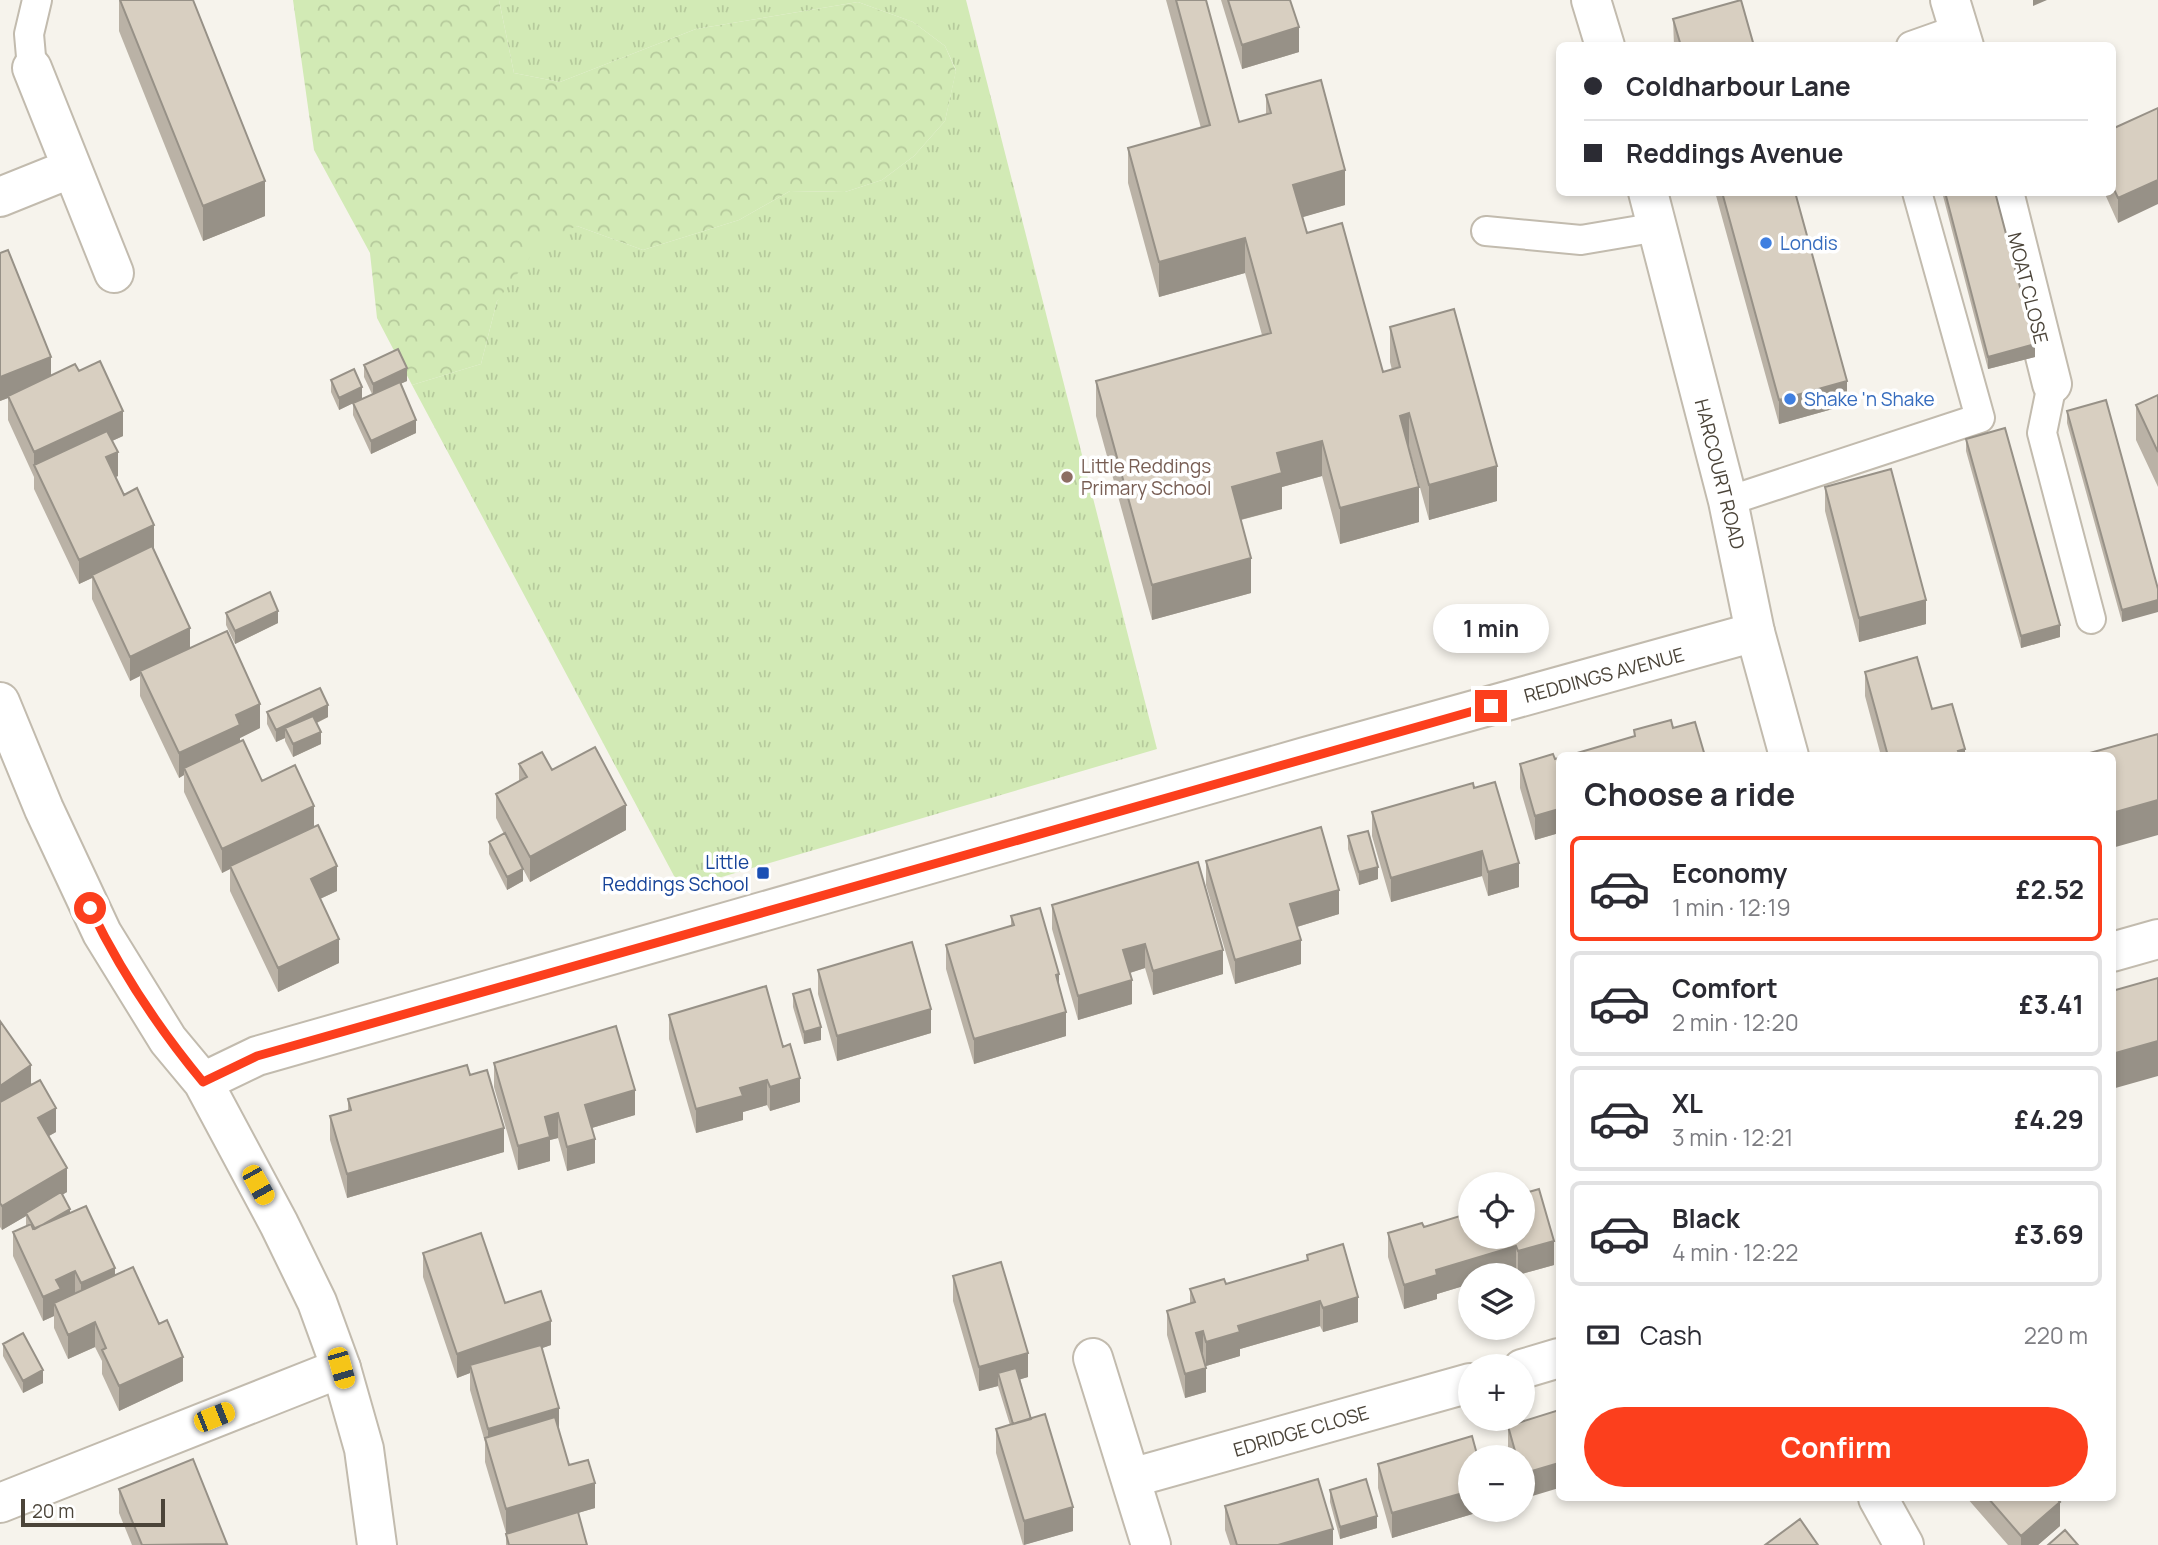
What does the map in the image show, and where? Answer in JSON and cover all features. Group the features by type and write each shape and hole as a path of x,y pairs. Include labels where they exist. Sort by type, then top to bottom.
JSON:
{"street":[{"path":"1597,1 1604,42"},
{"path":"32,68 114,273"},
{"path":"0,197 72,168"},
{"name":"MOAT CLOSE","path":"2005,196 2052,384"},
{"name":"HARCOURT ROAD","path":"1653,210 1728,501 1755,632 1788,752"},
{"name":"REDDINGS AVENUE","path":"203,1082 257,1056 1755,632"},
{"path":"0,702 44,809 102,933 168,1040 203,1082 279,1224 317,1302 341,1368 365,1449 377,1545"},
{"path":"2116,951 2158,939"},
{"path":"1093,1358 1151,1545"},
{"path":"1535,1365 1556,1360"},
{"path":"0,1503 341,1368"},
{"name":"EDRIDGE CLOSE","path":"1131,1478 1458,1386"},
{"path":"1880,1501 1904,1545"}],"lane":[{"path":"32,68 29,34 37,0"},
{"path":"1920,42 1958,25"},
{"path":"1728,501 1980,418 1918,196"},
{"path":"1486,231 1581,240 1653,210"},
{"path":"2052,384 2042,433 2091,620"}],"green space":[{"path":"293,0 499,0 514,73 560,82 696,29 858,2 913,22 945,46 956,71 945,121 914,156 882,180 845,192 790,191 739,220 643,250 577,226 497,301 481,364 412,385 377,318 370,253 314,150"},
{"path":"499,0 966,0 1157,749 681,889 412,385 481,364 497,301 542,241 577,226 643,250 739,220 790,191 845,192 882,180 914,156 945,121 956,70 945,46 913,22 858,2 696,29 560,82 514,73"}],"building":[{"path":"120,0 193,0 265,181 203,206"},
{"path":"1176,0 1206,0 1239,122 1271,113 1266,95 1321,80 1345,170 1293,185 1307,233 1342,223 1383,372 1400,367 1390,327 1454,309 1497,466 1429,485 1409,413 1400,416 1419,487 1340,508 1322,441 1277,453 1282,473 1232,487 1251,558 1152,585 1096,381 1271,333 1245,238 1159,262 1128,148 1210,125"},
{"path":"1228,0 1290,0 1299,27 1242,45"},
{"path":"1741,0 1753,42 1680,42 1673,19"},
{"path":"2158,108 2158,180 2118,198 2116,194 2116,127"},
{"path":"1723,196 1796,196 1847,381 1779,400"},
{"path":"1946,196 1996,196 2035,344 1988,357"},
{"path":"8,250 51,357 0,377 0,253"},
{"path":"398,349 407,368 373,384 364,365"},
{"path":"100,361 123,411 34,452 8,396 75,364 79,371"},
{"path":"354,369 362,387 339,398 331,380"},
{"path":"400,382 416,420 371,441 353,403"},
{"path":"2158,395 2158,452 2136,405"},
{"path":"2106,400 2158,589 2158,600 2122,610 2067,411"},
{"path":"2005,428 2060,625 2021,636 1966,439"},
{"path":"107,431 118,452 106,457 124,495 137,488 154,525 79,560 34,465"},
{"path":"1891,469 1926,600 1859,618 1825,487"},
{"path":"152,546 190,628 130,657 92,575"},
{"path":"270,592 278,611 235,631 226,613"},
{"path":"227,631 260,704 236,715 240,725 179,753 140,671"},
{"path":"1917,657 1932,709 1952,704 1965,749 1958,752 1887,752 1865,672"},
{"path":"320,688 328,705 276,730 267,712"},
{"path":"313,716 321,732 293,744 285,728"},
{"path":"1671,720 1673,728 1695,722 1704,752 1581,752 1635,736 1634,730"},
{"path":"2158,734 2158,800 2116,812 2116,752 2093,752"},
{"path":"243,740 262,781 295,765 314,806 222,849 184,768"},
{"path":"595,747 626,805 530,857 496,794 527,777 519,764 542,752 552,770"},
{"path":"1553,754 1556,759 1556,810 1535,816 1520,764"},
{"path":"1495,782 1519,863 1488,872 1482,851 1391,878 1372,812 1473,783 1474,788"},
{"path":"318,825 337,866 311,879 339,939 278,968 230,866"},
{"path":"1321,827 1339,890 1290,904 1301,940 1235,960 1206,861"},
{"path":"1368,831 1378,867 1359,872 1348,836"},
{"path":"505,833 523,869 507,877 489,842"},
{"path":"1198,862 1223,950 1153,971 1145,944 1123,950 1132,980 1078,996 1052,905"},
{"path":"1040,908 1059,974 1056,975 1066,1012 974,1039 946,945 1014,925 1011,916"},
{"path":"912,942 931,1009 837,1036 818,970"},
{"path":"2158,978 2158,1041 2116,1053 2116,990"},
{"path":"766,986 783,1047 790,1044 800,1078 770,1087 767,1080 740,1088 743,1096 696,1109 669,1015"},
{"path":"810,989 821,1027 804,1032 793,994"},
{"path":"0,1021 31,1065 0,1086"},
{"path":"616,1026 635,1090 585,1105 595,1139 567,1147 558,1113 545,1117 550,1137 518,1146 494,1063"},
{"path":"467,1065 470,1075 487,1070 504,1128 347,1174 330,1116 351,1110 348,1099"},
{"path":"40,1080 56,1108 38,1118 67,1168 2,1206 0,1102"},
{"path":"1539,1189 1554,1241 1535,1246 1535,1190"},
{"path":"61,1192 70,1209 35,1229 26,1213"},
{"path":"86,1206 115,1268 81,1283 75,1271 56,1280 61,1289 43,1297 13,1232 31,1224 33,1229"},
{"path":"1458,1217 1458,1249 1506,1249 1436,1270 1437,1275 1404,1285 1388,1233 1422,1223 1424,1227"},
{"path":"481,1233 505,1303 541,1291 551,1321 457,1354 423,1253"},
{"path":"1343,1244 1358,1297 1323,1308 1320,1301 1238,1326 1240,1332 1206,1342 1203,1331 1196,1333 1206,1368 1185,1374 1167,1311 1195,1302 1190,1289 1224,1279 1226,1284 1308,1260 1307,1255"},
{"path":"1001,1262 1028,1353 979,1367 953,1276"},
{"path":"133,1267 159,1324 167,1320 183,1357 119,1386 102,1350 106,1348 95,1322 68,1335 54,1303"},
{"path":"23,1333 43,1370 23,1381 3,1344"},
{"path":"541,1345 559,1408 488,1429 470,1365"},
{"path":"1016,1368 1031,1419 1013,1424 998,1373"},
{"path":"1556,1411 1556,1464 1535,1470 1535,1445 1513,1445 1509,1431 1535,1431 1535,1418"},
{"path":"1045,1414 1073,1507 1024,1521 996,1429"},
{"path":"555,1417 569,1465 588,1460 595,1483 506,1509 485,1438"},
{"path":"1472,1436 1474,1445 1458,1445 1458,1494 1392,1513 1378,1464"},
{"path":"193,1459 227,1544 142,1545 119,1489"},
{"path":"1318,1479 1333,1529 1278,1545 1237,1545 1225,1506"},
{"path":"1366,1479 1377,1516 1340,1527 1330,1490"},
{"path":"1991,1501 2060,1502 2021,1536"},
{"path":"578,1512 587,1545 509,1545 506,1534"},
{"path":"1800,1519 1818,1545 1765,1545"},
{"path":"2065,1530 2078,1545 2048,1545"}],"place":[{"name":"Londis","path":"1766,243"},
{"name":"Shake 'n Shake","path":"1790,399"},
{"name":"Little Reddings Primary School","path":"1067,477"},
{"name":"Little Reddings School","path":"763,873"}],"route":[{"path":"90,908 102,933 168,1040 203,1082 257,1056 1491,706"}]}
